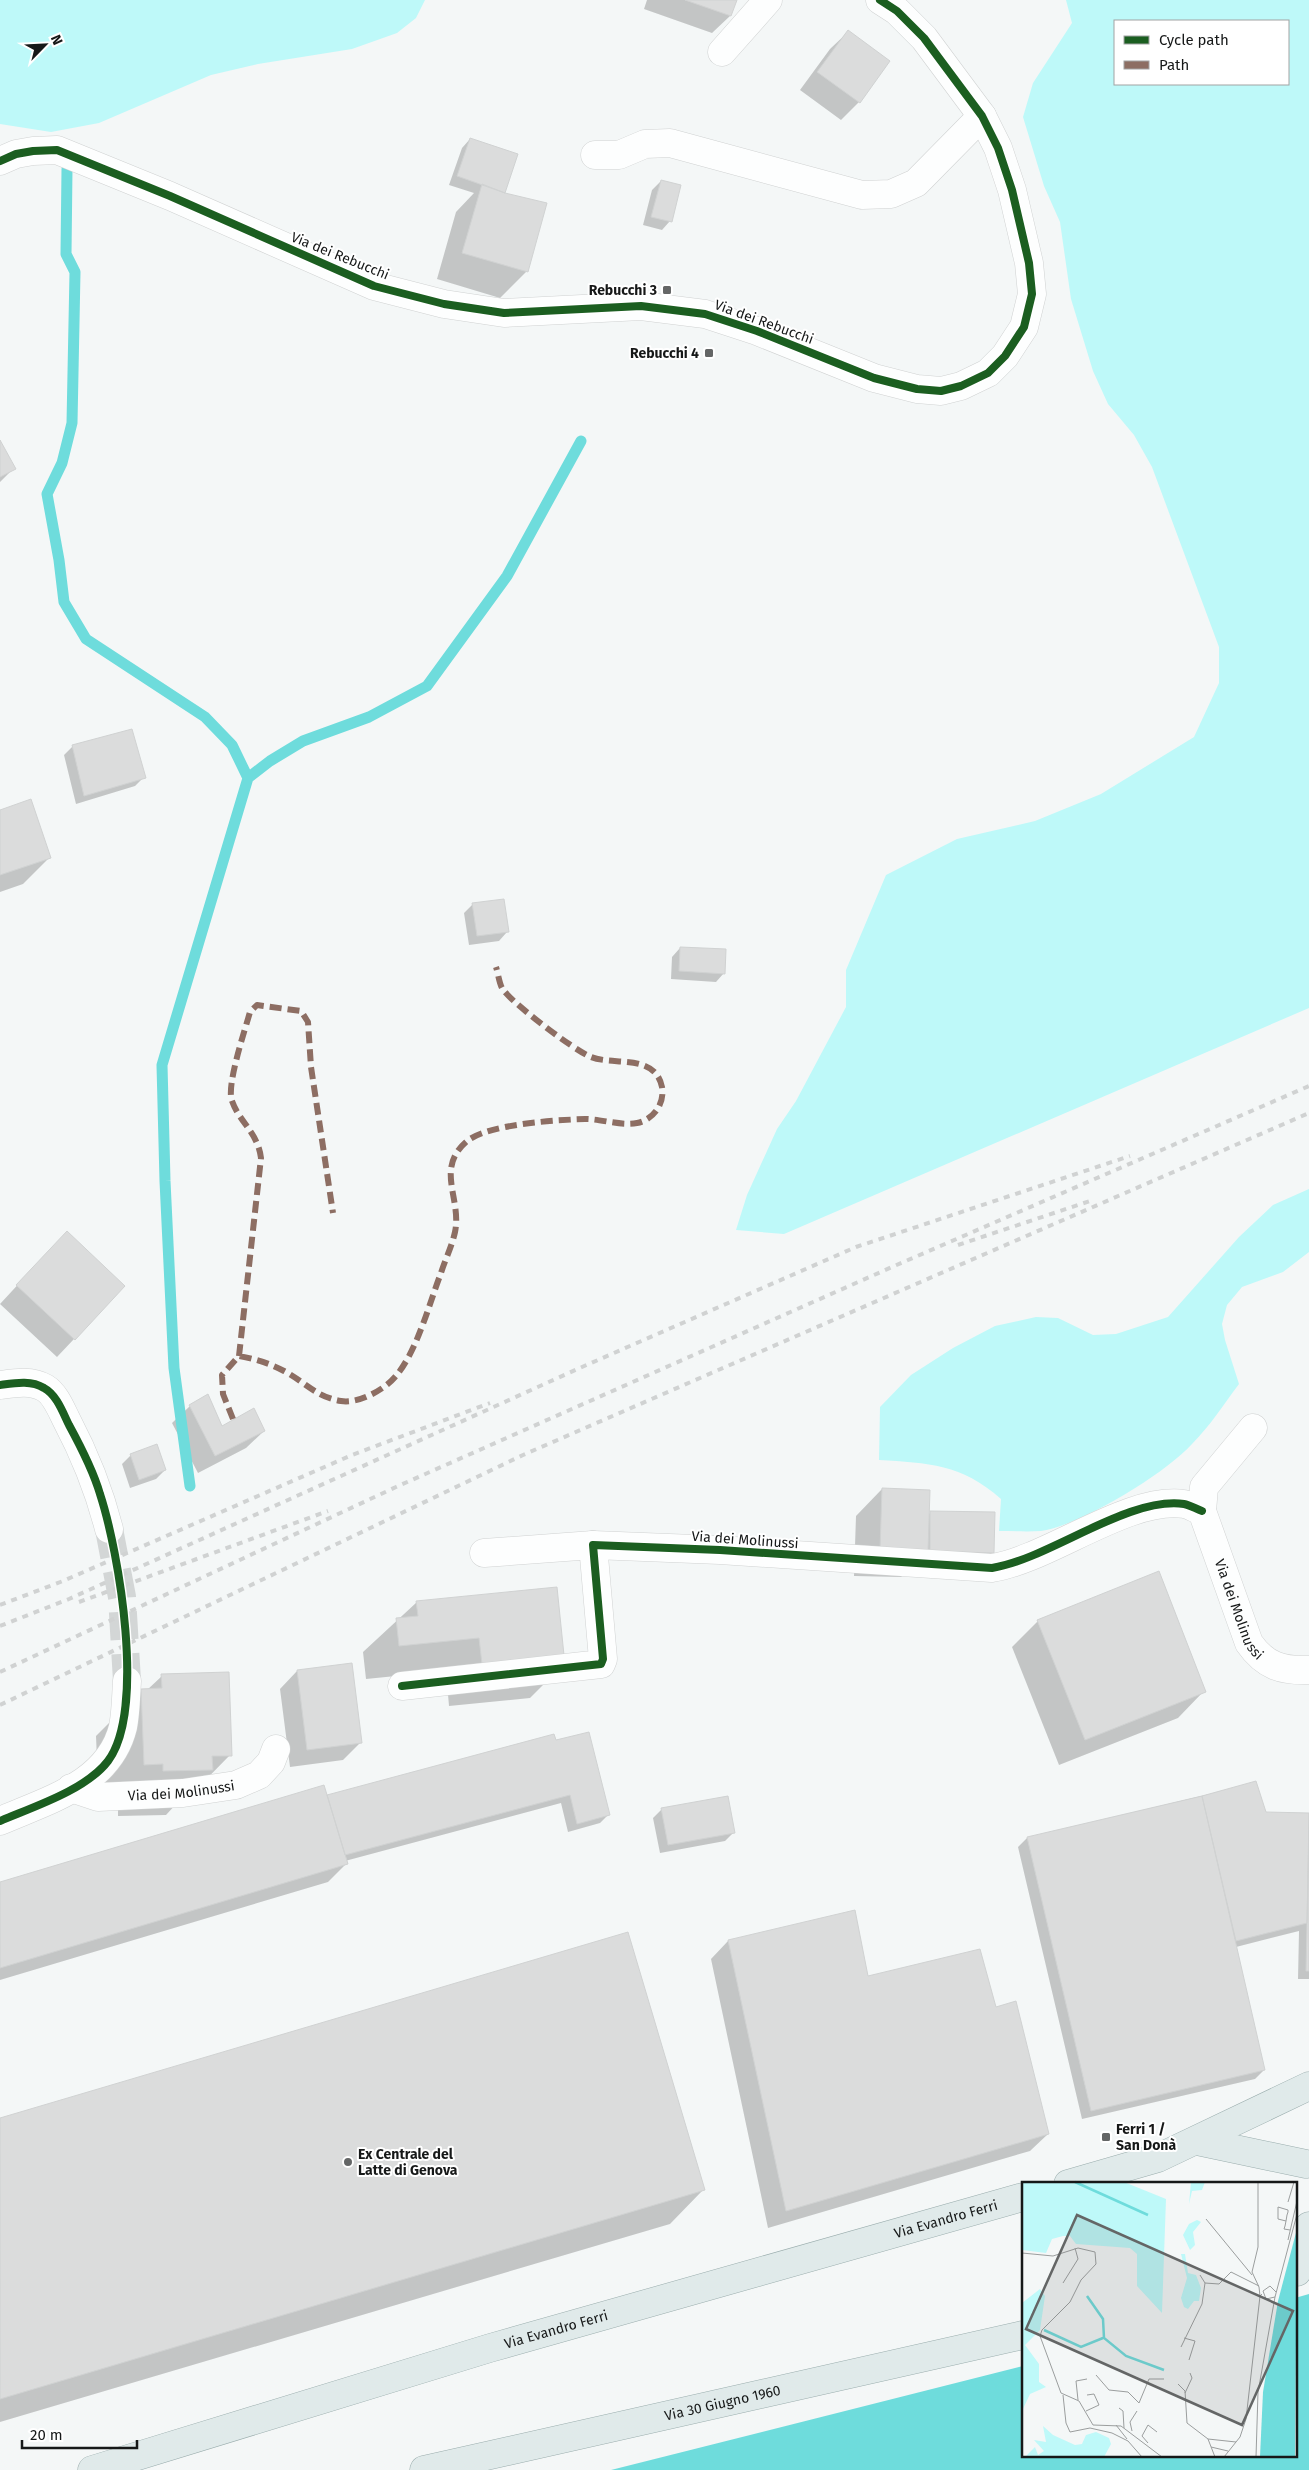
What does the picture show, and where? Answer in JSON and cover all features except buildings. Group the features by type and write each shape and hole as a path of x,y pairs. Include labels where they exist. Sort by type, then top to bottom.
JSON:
{"main road":[{"path":"1075,2182 1158,2158 1198,2141 1309,2085"},
{"path":"1198,2141 1308,2166"},
{"name":"Via Evandro Ferri","path":"92,2470 490,2348 1022,2196"},
{"path":"1300,2272 1309,2226"},
{"name":"Via 30 Giugno 1960","path":"424,2470 1022,2335"}],"street":[{"path":"722,52 768,0"},
{"name":"Via dei Rebucchi","path":"0,161 24,152 57,150 170,196 374,286 444,304 504,313 641,306 705,314 757,331 874,378 916,389 941,391 961,386 988,373 1005,356 1024,327 1032,294 1024,232 998,148 982,116 924,38 897,11 880,0"},
{"path":"595,154 619,154 645,144 670,144 862,195 891,194 916,183 982,116"},
{"path":"0,1385 22,1382 38,1385 46,1388 57,1402 85,1456 100,1494 109,1529"},
{"name":"Via dei Molinussi","path":"1253,1428 1204,1487 1202,1511 1249,1643 1258,1655 1269,1664 1283,1670 1309,1670"},
{"name":"Via dei Molinussi","path":"484,1552 593,1545 720,1550 992,1568 1013,1564 1129,1513 1152,1506 1184,1504 1202,1511"},
{"path":"402,1686 601,1664 603,1659 593,1545"},
{"path":"0,1821 87,1780 107,1762 113,1753 123,1728 127,1681"},
{"name":"Via dei Molinussi","path":"71,1788 98,1797 183,1793 236,1785 259,1774 271,1762 276,1749"}],"shaded area":[{"path":"0,0 425,0 416,18 397,33 352,49 258,64 211,75 99,123 51,132 0,124"},
{"path":"1066,0 1309,0 1309,1008 784,1234 736,1230 747,1195 777,1129 796,1101 846,1007 846,970 886,875 957,839 1035,821 1101,794 1194,737 1219,683 1219,647 1152,467 1134,435 1108,404 1093,371 1071,299 1060,222 1044,186 1023,117 1033,83 1072,23"},
{"path":"1309,1189 1309,1252 1283,1272 1242,1287 1227,1305 1222,1324 1239,1384 1199,1437 1179,1456 1143,1483 1099,1509 1058,1527 1041,1531 999,1531 1001,1499 987,1487 958,1472 929,1464 879,1460 880,1407 911,1375 953,1348 995,1326 1036,1317 1058,1318 1093,1335 1116,1334 1168,1317 1239,1237 1273,1205"}],"water":[{"path":"1309,2294 1309,2470 611,2470 1022,2366 1022,2458 1296,2458 1296,2298"}],"waterway":[{"path":"67,169 66,254 75,272 72,423 62,463 47,494 59,560 64,602 86,639 205,717 232,745 248,778"},
{"path":"190,1486 174,1368 165,1181 162,1065 248,778 270,761 303,741 369,717 427,686 507,576 581,441"}],"tunnel":[{"path":"109,1529 122,1597 127,1681"}],"railway":[{"path":"0,1672 396,1487 892,1267 1309,1086"},
{"path":"0,1705 523,1455 1309,1113"},
{"path":"0,1626 69,1599 582,1367 856,1247 1130,1156"},
{"path":"958,1245 1093,1200"},
{"path":"0,1605 63,1581 352,1455 490,1403"},
{"path":"79,1602 328,1511"}],"marked path":[{"path":"233,1419 223,1394 222,1375 239,1356 273,1366 291,1375 318,1393 341,1401 355,1400 370,1395 384,1387 395,1377 403,1367 416,1341 454,1237 456,1220 451,1174 452,1163 457,1152 466,1142 489,1131 522,1124 585,1119 624,1124 637,1123 653,1115 660,1105 662,1087 658,1076 651,1069 643,1065 591,1057 571,1046 529,1014 507,994 501,986 496,967"},
{"path":"239,1356 261,1158 253,1135 235,1109 231,1094 234,1071 244,1031 250,1012 257,1005 301,1011 308,1022 311,1067 333,1213"}],"cycle path":[{"path":"0,161 16,154 57,150 170,196 374,286 444,304 504,313 641,306 705,314 757,331 874,378 917,389 941,391 961,386 988,373 1005,356 1024,327 1032,294 1029,263 1012,190 998,148 982,116 924,38 897,11 880,0"},
{"path":"0,1385 28,1383 39,1385 49,1391 59,1405 90,1467 100,1494 115,1553 121,1591 127,1669 125,1706 119,1737 108,1761 86,1781 73,1789 43,1804 0,1821"},
{"path":"402,1686 601,1664 603,1659 593,1545 720,1550 992,1568 1038,1553 1138,1509 1162,1504 1184,1504 1202,1511"}],"place":[{"name":"Rebucchi 3","path":"667,290"},
{"name":"Rebucchi 4","path":"709,353"},
{"name":"Ferri 1 / San Donà","path":"1106,2137"},
{"name":"Ex Centrale del Latte di Genova","path":"348,2162"}]}
